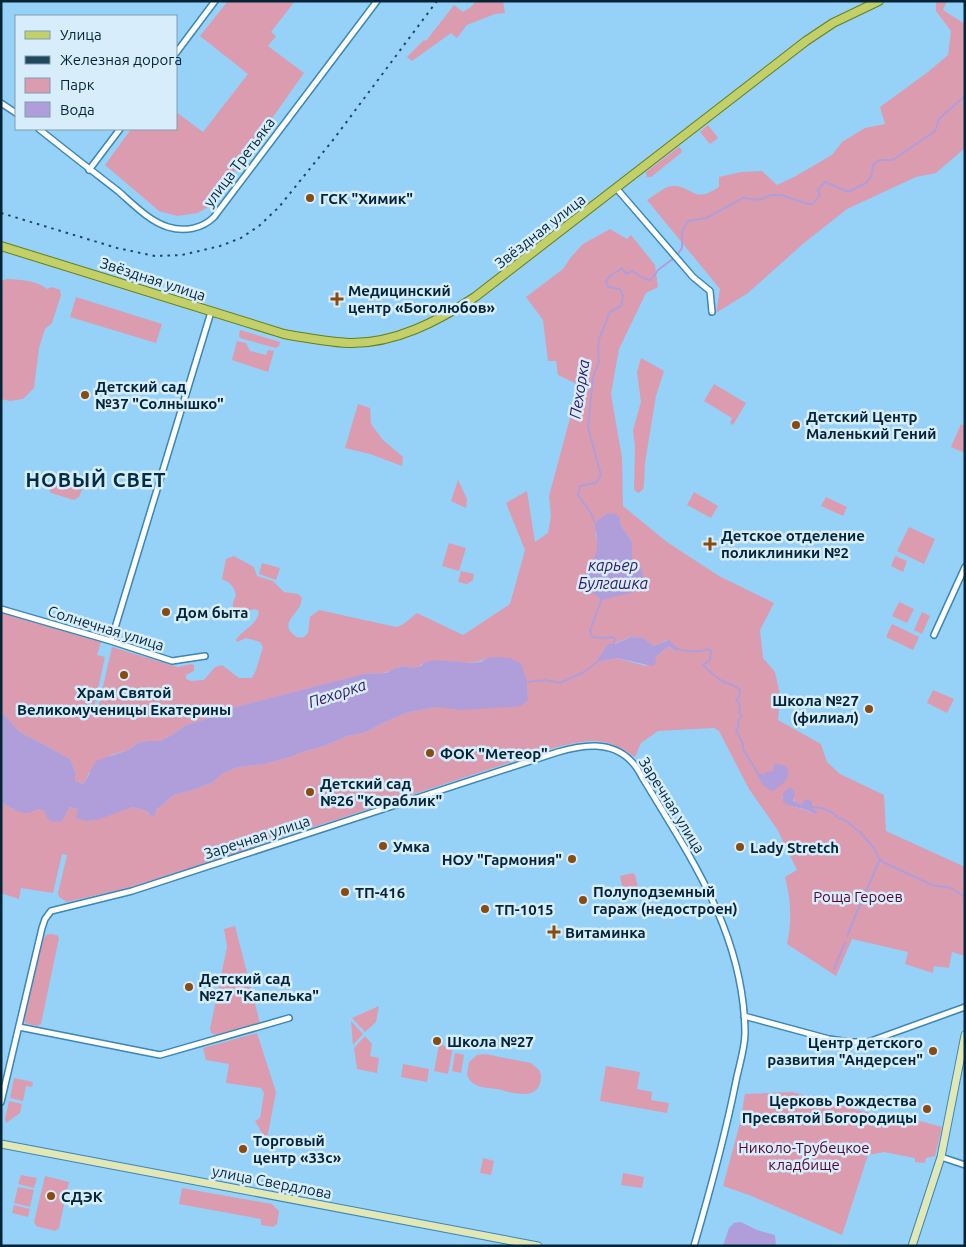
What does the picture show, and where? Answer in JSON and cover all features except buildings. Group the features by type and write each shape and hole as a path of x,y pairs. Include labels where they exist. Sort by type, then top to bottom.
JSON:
{"main road":[{"name":"Звёздная улица","path":"1,246 284,334 328,341 366,342 395,336 422,327 475,297 806,41 833,23 879,1"},
{"path":"912,1246 941,1157 965,1035"},
{"name":"улица Свердлова","path":"1,1144 538,1246"}],"street":[{"path":"178,50 215,1"},
{"name":"улица Третьяка","path":"40,130 159,224 184,230 206,224 214,217 377,1"},
{"path":"1,104 15,112"},
{"path":"89,170 119,130"},
{"path":"617,188 682,265 710,291 712,312"},
{"path":"111,641 211,312"},
{"path":"934,635 965,568"},
{"name":"Солнечная улица","path":"1,608 172,661 205,656"},
{"name":"Заречная улица","path":"19,1027 42,928 45,919 51,911 132,891 558,752 581,746 600,745 617,751 631,761 642,776 704,881 724,925 737,964 745,1035 726,1133 694,1246"},
{"path":"744,1016 829,1039 868,1042 965,1007"},
{"path":"1,1102 19,1027 160,1055 289,1018"},
{"path":"941,1157 965,1165"}],"green space":[{"path":"228,1 295,1 271,32 276,36 268,46 304,73 211,205 198,213 177,216 159,211 105,165 130,130 178,130 178,113 203,132 248,74 200,36"},
{"path":"476,1 503,1 505,13 495,14 467,25 457,38 451,33 412,61 407,57 424,40 426,41 454,5 463,12"},
{"path":"936,1 947,1 943,10 965,24 965,148 936,173 916,177 847,209 804,243 748,293 716,313 720,289 647,200 671,186 679,186 698,194 710,192 719,187 719,177 741,172 762,171 777,185 832,155 842,142 865,128 885,124 880,107 948,55 951,31 936,11"},
{"path":"708,125 718,138 710,144 700,132"},
{"path":"679,147 682,150 681,153 651,177 647,177 646,172"},
{"name":"Роща Героев","path":"610,229 627,239 631,235 655,265 658,287 646,293 619,349 611,394 622,458 623,506 667,542 719,576 774,603 760,630 763,658 775,672 780,695 778,720 821,744 827,762 840,774 884,795 886,831 965,867 965,956 952,952 949,968 934,966 933,973 905,964 908,952 852,939 836,976 787,944 790,911 785,877 797,870 777,829 749,789 719,731 714,728 658,731 641,743 635,757 606,742 589,741 557,747 132,887 67,902 59,897 58,893 67,855 62,854 53,893 21,888 19,899 1,893 1,802 14,810 41,808 62,821 70,807 78,809 122,809 132,807 145,810 149,814 174,795 213,782 223,773 238,767 264,764 290,757 347,736 363,733 409,712 437,707 528,700 527,682 487,658 473,663 435,661 415,668 403,666 385,673 365,674 232,708 210,718 186,725 160,741 138,743 128,750 111,755 88,774 85,784 75,781 75,771 70,759 20,732 1,712 1,612 101,642 97,655 105,657 92,716 96,717 112,647 178,667 194,665 194,671 186,675 186,679 191,681 204,680 215,667 222,665 239,678 252,678 263,647 260,642 246,638 237,642 236,640 256,620 259,611 255,609 235,613 233,604 236,596 233,587 222,579 226,559 234,556 254,567 257,576 273,581 284,592 298,594 302,598 300,606 292,616 288,627 297,637 304,637 308,633 310,617 319,610 396,627 417,613 463,635 510,604 525,550 506,503 527,491 535,542 548,533 551,516 549,496 579,385 558,375 556,361 548,361 543,320 526,297 563,269 583,244","holes":["620,524 632,542 632,561 601,600 590,589 587,575 596,558 598,544 595,533","630,637 643,638 654,646 666,640 674,650 669,646 646,666 616,658 597,662 614,644","782,796 794,799 795,804 800,806 803,804 817,813 814,814 791,806"]},
{"path":"7,279 33,282 47,289 52,287 60,290 61,295 52,323 45,329 39,348 34,388 23,399 10,401 1,399 1,281"},
{"path":"76,297 162,324 156,343 70,317"},
{"path":"240,330 280,342 279,346 276,348 240,338"},
{"path":"237,341 246,343 250,351 266,355 268,350 274,351 268,372 232,360"},
{"path":"641,358 664,371 656,396 645,463 643,489 639,493 634,488 635,447 633,430 641,402 637,372"},
{"path":"714,384 746,403 733,425 730,423 732,418 704,401"},
{"path":"358,404 370,408 371,424 383,440 403,457 402,466 370,454 345,448"},
{"path":"961,424 965,426 965,453 951,447"},
{"path":"56,478 79,485 82,490 79,497 74,500 51,493 48,488 49,484"},
{"path":"458,480 467,499 466,508 451,501"},
{"path":"694,492 718,506 711,518 687,505"},
{"path":"826,497 847,507 843,516 821,506"},
{"path":"909,527 935,539 924,564 897,551"},
{"path":"449,543 466,548 459,571 442,566"},
{"path":"895,556 907,561 903,572 891,566"},
{"path":"262,563 280,568 276,580 259,574"},
{"path":"461,571 474,574 473,580 467,584 458,582"},
{"path":"899,602 914,609 907,623 892,616"},
{"path":"922,612 930,616 922,634 914,630"},
{"path":"892,624 919,637 913,650 886,637"},
{"path":"933,690 954,699 947,713 927,703"},
{"path":"633,873 640,896 625,899 620,876"},
{"path":"235,926 260,1023 216,1035 211,1033 210,1029 227,947 224,929"},
{"path":"46,935 57,935 59,938 41,1024 37,1026 25,1023 24,1020 42,941"},
{"path":"379,1006 376,1022 365,1032 352,1018"},
{"path":"351,1021 363,1034 353,1045"},
{"path":"257,1033 276,1092 267,1139 255,1121 260,1118 264,1093 261,1088 226,1083 229,1064 206,1060 203,1048"},
{"path":"365,1036 372,1044 370,1056 379,1058 377,1073 357,1069 354,1048"},
{"path":"439,1045 453,1047 448,1074 434,1071"},
{"path":"455,1053 464,1055 461,1073 452,1071"},
{"path":"485,1054 531,1063 539,1070 541,1075 537,1090 532,1093 518,1094 474,1084 467,1074 469,1062 477,1055"},
{"path":"403,1064 429,1069 427,1082 401,1077"},
{"path":"606,1066 640,1072 637,1089 652,1092 651,1100 669,1103 667,1113 600,1101"},
{"path":"14,1078 33,1082 32,1087 26,1086 23,1101 10,1098"},
{"name":"Николо-Трубецкое кладбище","path":"792,1092 903,1122 907,1122 909,1118 942,1127 935,1156 926,1158 925,1163 915,1162 915,1158 884,1152 868,1155 842,1235 749,1195 723,1186 740,1123 745,1094"},
{"path":"9,1101 22,1104 20,1113 6,1123 5,1119"},
{"path":"483,1158 494,1161 491,1175 480,1173"},
{"path":"623,1173 644,1177 642,1188 621,1185"},
{"path":"21,1175 37,1178 34,1188 18,1184"},
{"path":"45,1176 69,1182 59,1228 55,1231 36,1226 34,1222"},
{"path":"18,1187 34,1190 30,1207 14,1203"},
{"path":"182,1188 272,1204 279,1211 277,1224 273,1227 261,1225 261,1219 179,1204"},
{"path":"14,1205 30,1209 28,1217 12,1213"}],"water":[{"name":"карьер Булгашка","path":"614,513 620,517 620,524 632,542 632,560 642,570 643,584 631,593 601,600 591,590 588,583 597,547 595,523 606,514"},
{"path":"631,637 643,638 654,646 669,640 679,650 674,650 669,646 656,657 655,665 652,666 617,658 596,662 608,644 615,644"},
{"path":"495,657 510,658 521,663 527,682 528,700 521,706 461,710 437,707 409,712 363,733 347,736 324,746 264,764 238,767 223,773 213,782 174,795 156,810 155,815 152,816 145,810 132,807 100,819 86,821 76,818 78,809 70,807 62,821 53,822 47,818 45,811 42,809 25,813 1,802 1,712 20,732 70,759 75,771 75,781 84,784 96,761 128,750 138,743 160,741 186,725 210,718 232,708 364,674 386,673 405,666 413,668 421,666 425,662 436,660 471,663"},
{"path":"774,764 787,767 788,776 777,789 771,791 763,785 756,773 765,775 765,772 773,771"},
{"path":"789,788 792,788 795,794 793,801 802,805 803,801 807,799 812,802 812,808 818,813 814,814 783,802 783,794"},
{"path":"741,1222 757,1230 775,1235 776,1246 723,1246 729,1228 734,1223"}],"waterway":[{"name":"Пехорка","path":"677,255 682,248 682,231 688,221 706,218 743,198 760,200 771,195 781,195 813,204 820,195 818,190 825,182 848,192 866,183 871,177 873,165 879,160 893,160 935,131 939,119 965,96"},
{"name":"Пехорка","path":"595,523 591,513 578,495 580,486 596,483 601,475 588,427 593,377 599,362 599,339 610,312 621,306 623,296 620,289 608,287 606,282 609,277 622,268 626,274 632,271 643,278 651,280 658,270 674,258"},
{"name":"Пехорка","path":"602,598 590,631 592,637 613,637 615,639 613,646"},
{"path":"677,649 688,651 708,649 711,651 710,660 703,665 722,681 740,690 739,697 736,699 740,705 739,713 742,716 738,721 739,726 736,730 743,744 743,749 759,775"},
{"name":"Пехорка","path":"527,682 546,680 560,683 584,672 598,661"},
{"path":"811,807 826,809 838,818 845,820 861,833 883,862 932,885 951,888 965,897"},
{"path":"847,936 880,859"},
{"path":"834,969 845,943"}],"railway":[{"path":"1,213 117,248 155,256 182,255 220,246 241,238 259,226 279,207 333,140 437,1"}],"place":[{"name":"ГСК \"Химик\"","path":"310,198"},
{"name":"Медицинский центр «Боголюбов»","path":"337,299"},
{"name":"Детский сад №37 \"Солнышко\"","path":"85,395"},
{"name":"Детский Центр Маленький Гений","path":"796,425"},
{"name":"Детское отделение поликлиники №2","path":"710,544"},
{"name":"Дом быта","path":"166,612"},
{"name":"Храм Святой Великомученицы Екатерины","path":"124,675"},
{"name":"Школа №27 (филиал)","path":"869,709"},
{"name":"ФОК \"Метеор\"","path":"430,753"},
{"name":"Детский сад №26 \"Кораблик\"","path":"310,792"},
{"name":"Умка","path":"383,846"},
{"name":"Lady Stretch","path":"740,847"},
{"name":"НОУ \"Гармония\"","path":"572,859"},
{"name":"ТП-416","path":"345,892"},
{"name":"Полуподземный гараж (недостроен)","path":"583,900"},
{"name":"ТП-1015","path":"485,909"},
{"name":"Витаминка","path":"554,932"},
{"name":"Детский сад №27 \"Капелька\"","path":"189,987"},
{"name":"Школа №27","path":"437,1041"},
{"name":"Центр детского развития \"Андерсен\"","path":"933,1051"},
{"name":"Церковь Рождества Пресвятой Богородицы","path":"927,1109"},
{"name":"Торговый центр «33с»","path":"243,1149"},
{"name":"СДЭК","path":"51,1196"}],"district":[{"name":"НОВЫЙ СВЕТ","path":"96,479"}]}
